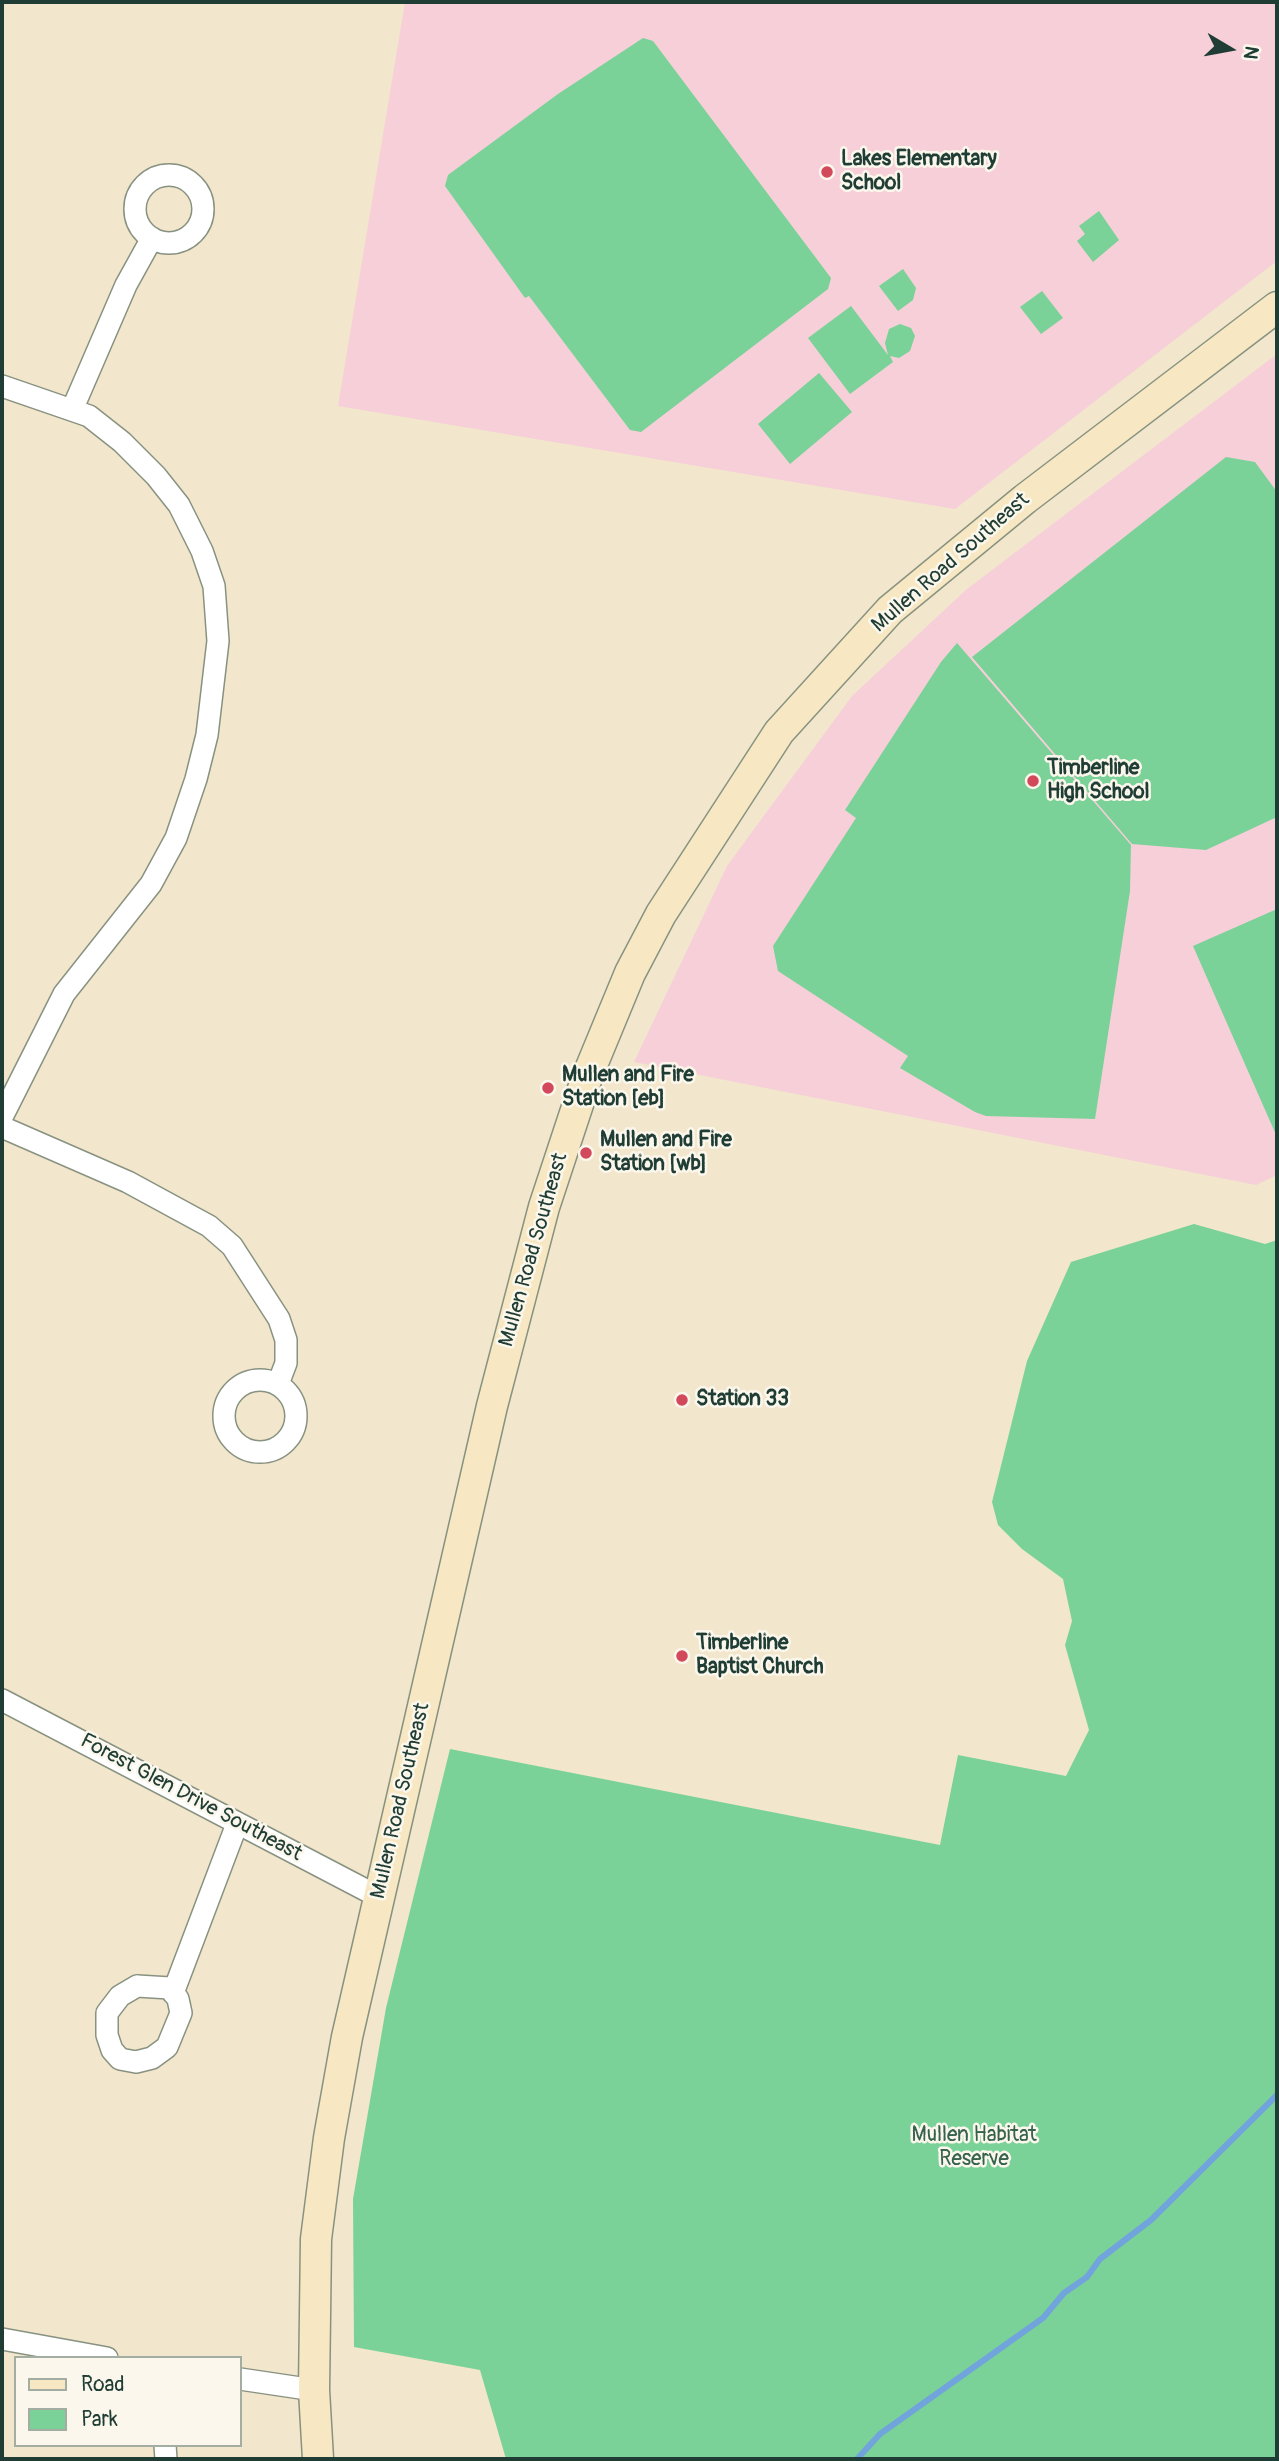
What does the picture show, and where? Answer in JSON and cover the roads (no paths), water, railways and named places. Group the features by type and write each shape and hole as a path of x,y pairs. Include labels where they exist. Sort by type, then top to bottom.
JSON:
{"street":[{"path":"72,410 126,285 152,238"},
{"name":"Mullen Road Southeast","path":"318,2459 313,2290 329,2138 346,2037 492,1406 550,1186 587,1077 630,973 655,925 779,732 890,610 1024,499 1277,307"},
{"path":"2,386 89,416 122,442 179,505 202,551 214,586 218,641 216,679 197,779 176,838 151,884 64,994 2,1117"},
{"path":"2,1127 128,1182 209,1226 232,1246 279,1319 286,1340 286,1363 278,1384"},
{"name":"Forest Glen Drive Southeast","path":"2,1700 379,1897"},
{"path":"173,1993 237,1824"},
{"path":"2,2339 96,2356"},
{"path":"242,2379 314,2390"}],"waterway":[{"path":"857,2459 880,2434 1043,2318 1064,2293 1087,2277 1100,2259 1151,2220 1277,2095"}],"place":[{"name":"Lakes Elementary School","path":"827,172"},
{"name":"Timberline High School","path":"1033,781"},
{"name":"Mullen and Fire Station [eb]","path":"548,1088"},
{"name":"Mullen and Fire Station [wb]","path":"586,1153"},
{"name":"Station 33","path":"682,1400"},
{"name":"Timberline Baptist Church","path":"682,1656"}],"park label":[{"name":"Mullen Habitat Reserve","path":"974,2148"}]}
